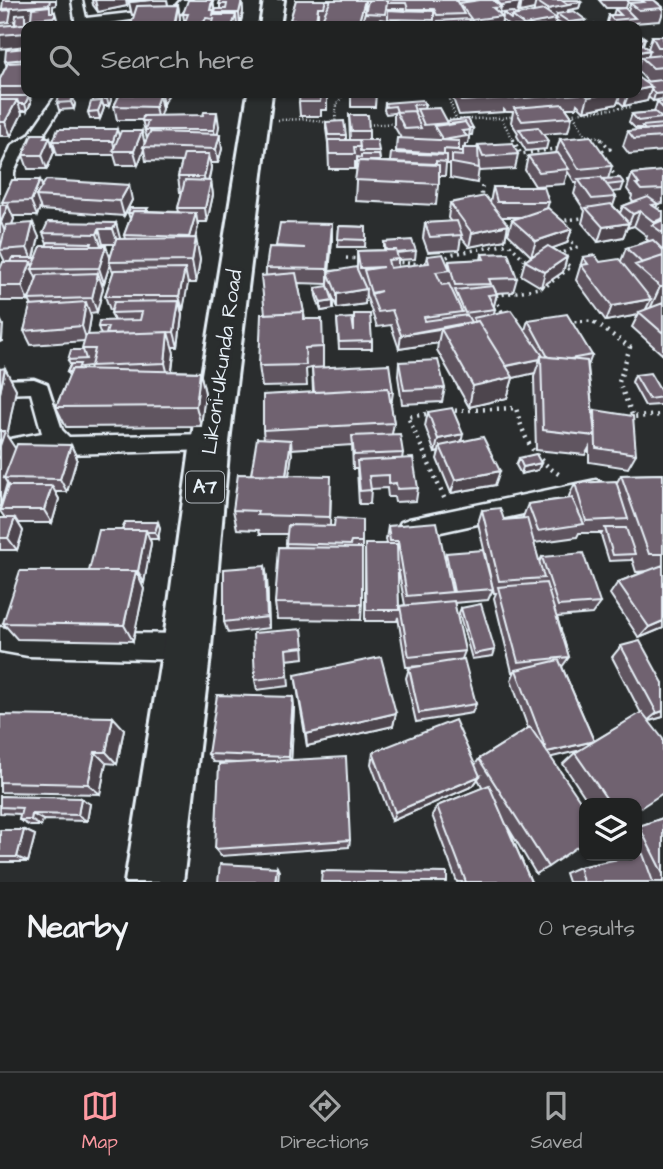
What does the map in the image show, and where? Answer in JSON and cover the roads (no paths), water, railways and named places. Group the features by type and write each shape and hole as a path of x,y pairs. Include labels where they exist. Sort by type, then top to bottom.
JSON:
{"highway":[{"path":"271,21 274,0"},
{"name":"Likoni-Ukunda Road","path":"154,882 187,647 210,442 258,107"}],"street":[{"path":"77,0 83,21"},
{"path":"103,21 177,11 187,0"},
{"path":"0,200 6,190 7,172 19,145 34,138 61,98"},
{"path":"0,387 34,386 40,389 56,439 64,446 210,442"},
{"path":"0,449 56,439"},
{"path":"403,530 584,490 611,488"},
{"path":"0,639 28,644 187,647"}]}
